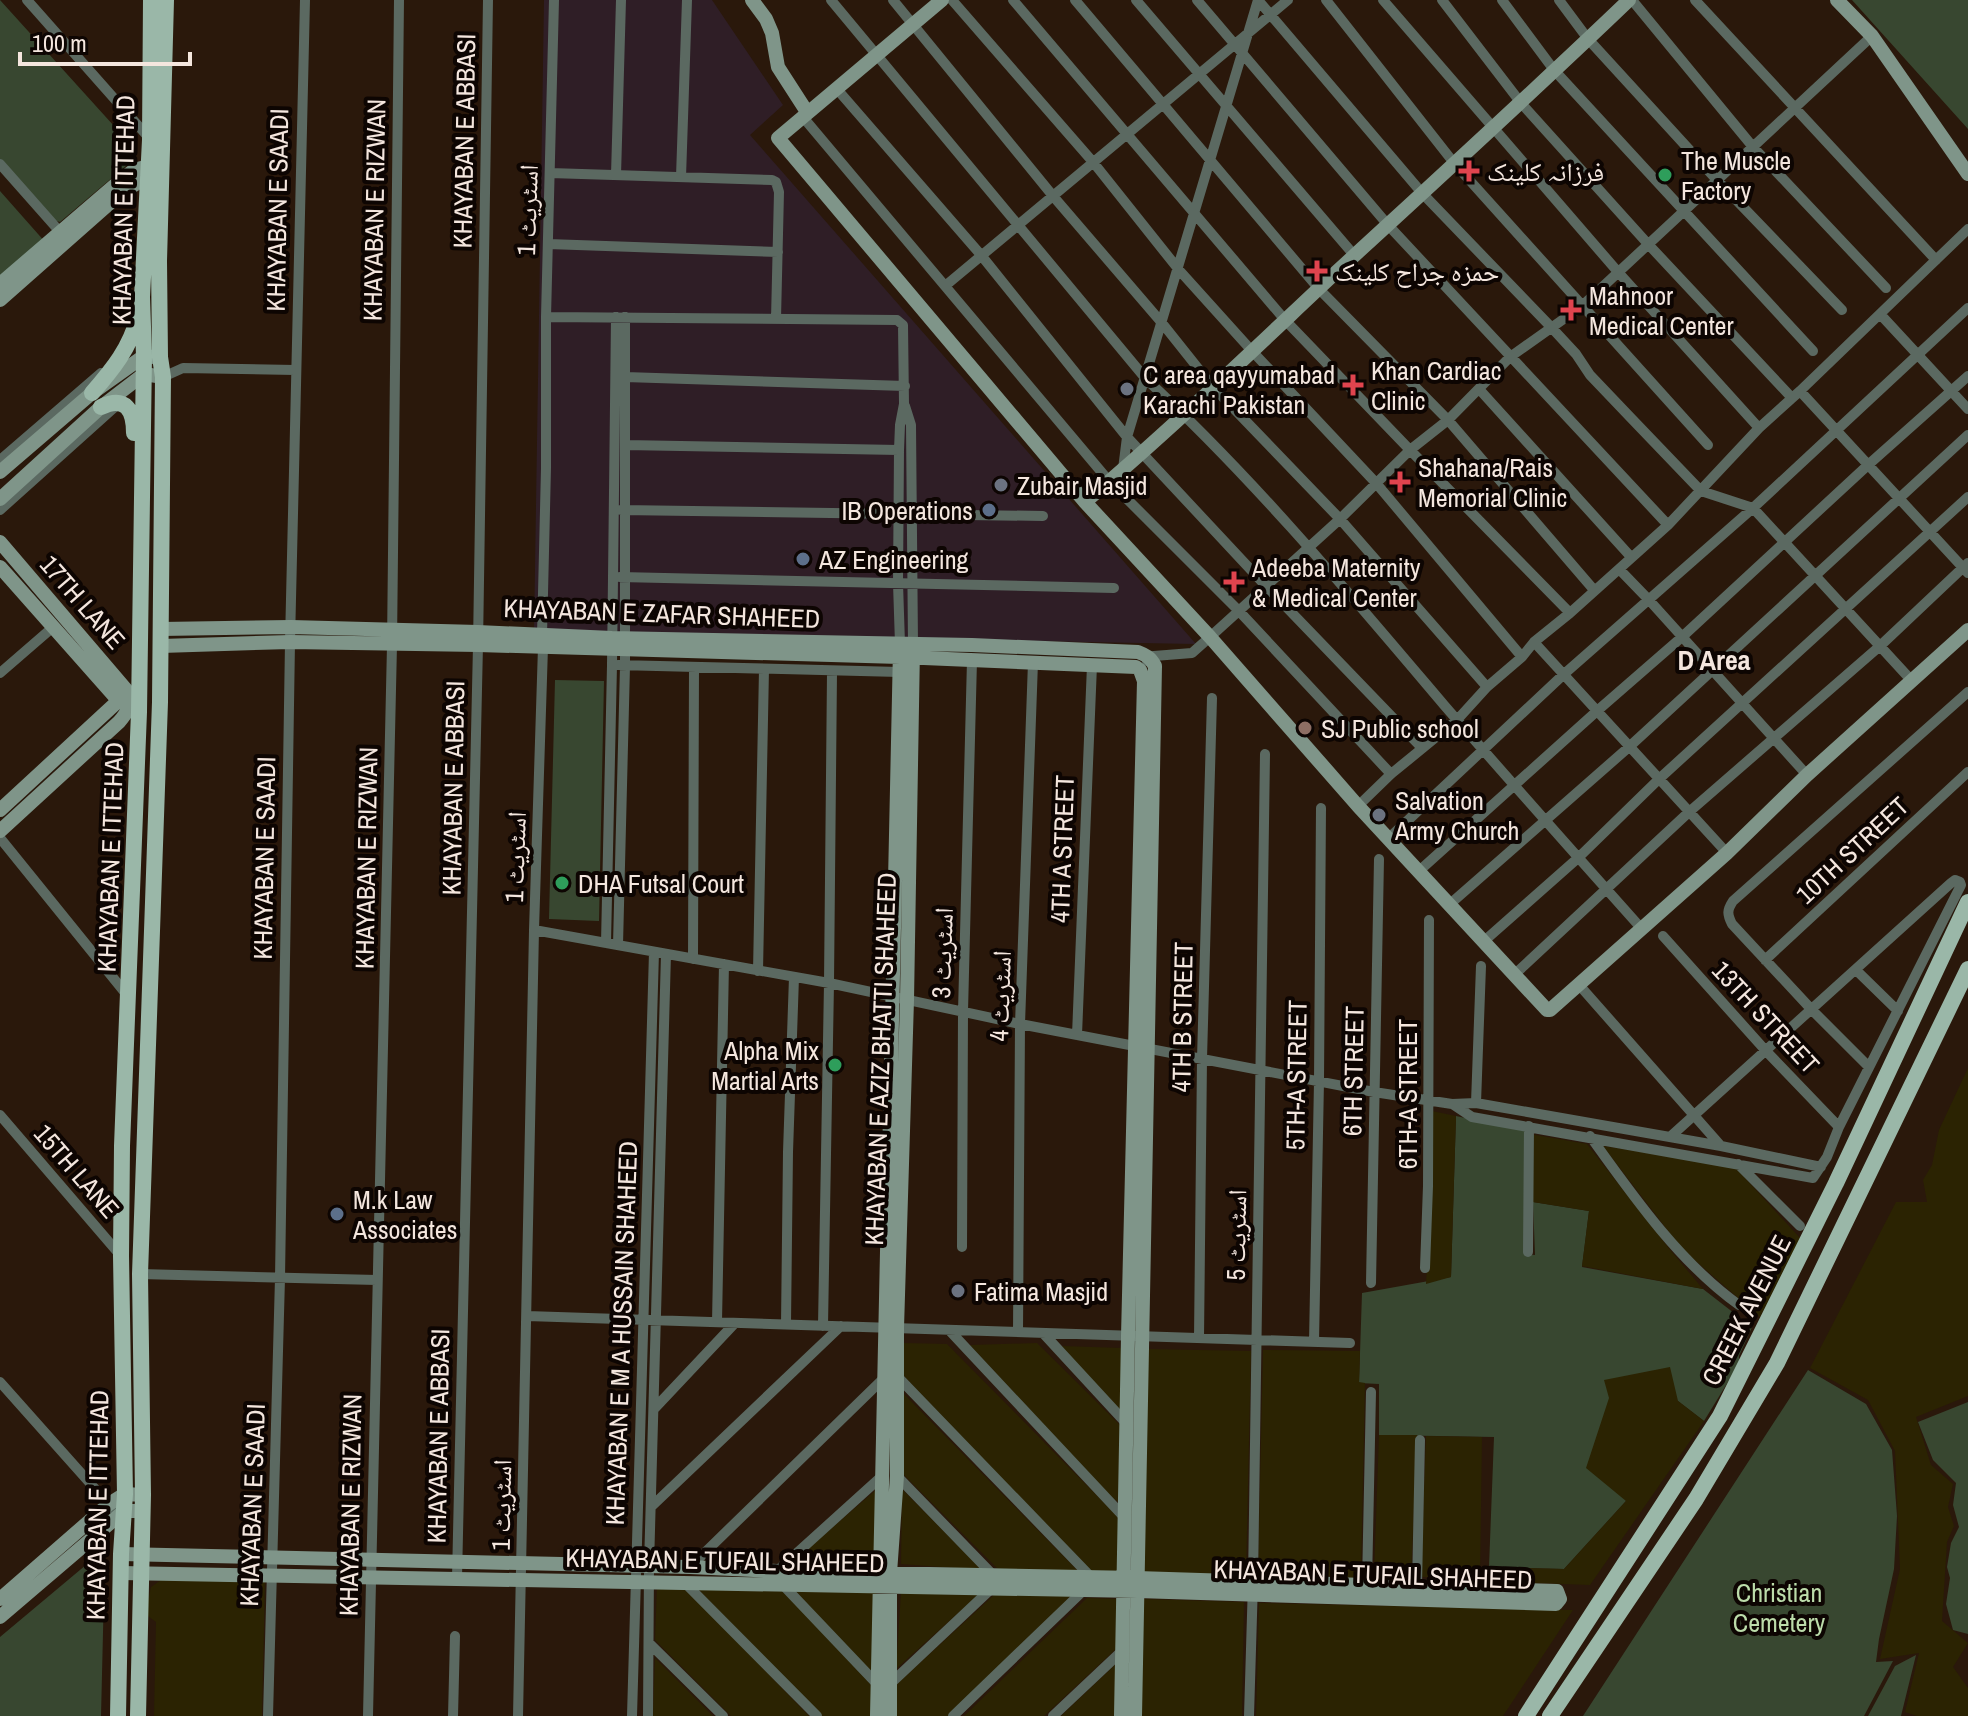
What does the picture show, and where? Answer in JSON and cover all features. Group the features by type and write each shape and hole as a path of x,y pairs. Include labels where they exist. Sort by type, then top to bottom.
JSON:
{"main road":[{"name":"KHAYABAN E ITTEHAD","path":"138,1716 142,1553 140,1274 161,638 163,377 152,357 142,297 150,140 151,0"},
{"name":"KHAYABAN E ITTEHAD","path":"118,1716 129,700 143,463 144,374 152,357 159,261 166,0"},
{"path":"142,297 133,334 104,401 128,407 134,422 133,450 143,463"},
{"name":"CREEK AVENUE","path":"1526,1716 1720,1416 1836,1183 1968,902"},
{"name":"CREEK AVENUE","path":"1550,1716 1696,1499 1777,1363 1968,969"}],"street":[{"path":"27,0 150,140"},
{"name":"KHAYABAN E SAADI","path":"268,1716 280,1278 295,370 305,0"},
{"name":"KHAYABAN E RIZWAN","path":"368,1716 392,637 399,0"},
{"name":"KHAYABAN E ABBASI","path":"460,1578 482,639 488,0"},
{"name":"اسٹریٹ 1","path":"518,1716 538,641 545,483 554,0"},
{"path":"616,175 621,0"},
{"path":"681,177 687,0"},
{"path":"831,0 1146,379 1184,414 1310,547 1457,720 1641,928"},
{"path":"893,0 1213,387 1340,519 1487,687"},
{"path":"942,0 778,138 1085,502 1543,1007 1550,1010 1580,986 1968,630"},
{"path":"952,0 1093,162 1179,270 1376,483 1522,657"},
{"path":"1013,0 1285,320 1570,613"},
{"path":"1075,0 1319,289 1448,420 1594,590"},
{"path":"1136,0 1354,255"},
{"path":"1197,0 1388,225 1668,525"},
{"path":"1123,469 1127,437 1226,106 1238,49 1248,33 1258,0 1422,193 1551,327 1590,375 1701,491 1753,508 1912,681"},
{"path":"1248,33 1288,0"},
{"path":"1326,0 1454,163 1708,445"},
{"path":"1383,0 1618,272 1759,428"},
{"path":"1442,0 1521,103 1648,244 1796,394 1836,430 1966,568 1689,812 1514,975"},
{"path":"1502,0 1554,70 1813,351"},
{"path":"1559,0 1588,39 1842,310"},
{"path":"1085,502 1630,0 1753,147 1886,288"},
{"path":"1695,0 1936,260"},
{"path":"1837,0 1872,36 1968,174"},
{"path":"755,1 772,33 778,67 804,114 945,286 1109,481 1238,610 1391,774"},
{"path":"1121,1716 1123,1650 1139,1515 1135,1336 1148,665 1154,656 1192,653 1310,547 1410,450 1448,420 1510,357 1582,306 1872,36"},
{"path":"945,286 1198,73 1238,49"},
{"path":"836,88 981,255 1127,437 1422,748"},
{"path":"0,164 61,233"},
{"path":"546,317 776,319 778,252 779,192 776,182 772,180 550,173"},
{"path":"0,284 127,175 148,174"},
{"path":"0,300 120,194 148,174"},
{"path":"1358,806 1391,774 1457,720 1534,642 1668,525 1759,428 1968,229"},
{"path":"548,244 778,252"},
{"path":"1389,838 1563,675 1753,508 1968,308"},
{"path":"1880,314 1968,409"},
{"path":"619,510 625,445 625,377 620,317"},
{"path":"606,943 612,665 618,644 620,317"},
{"name":"KHAYABAN E AZIZ BHATTI SHAHEED","path":"776,319 897,320 903,325 905,386 899,450 898,583 905,655"},
{"path":"0,460 124,353"},
{"path":"0,499 152,357 183,368 295,370"},
{"path":"0,472 144,374 163,377 183,368"},
{"path":"1419,871 1968,376"},
{"path":"625,377 905,386"},
{"path":"1479,389 1631,557"},
{"path":"0,510 104,401"},
{"name":"KHAYABAN E AZIZ BHATTI SHAHEED","path":"890,1716 884,1684 890,1328 900,999 905,655 913,583 911,425 904,404"},
{"path":"1450,904 1629,747 1968,435"},
{"path":"625,445 899,450"},
{"path":"1483,942 1968,497"},
{"path":"619,510 1043,516"},
{"name":"17TH LANE","path":"0,542 129,700"},
{"name":"17TH LANE","path":"0,567 117,699 129,700"},
{"path":"1619,569 1807,775"},
{"path":"618,577 1114,588"},
{"name":"KHAYABAN E ZAFAR SHAHEED","path":"161,638 291,627 392,637 905,655"},
{"path":"0,673 52,628"},
{"path":"161,638 290,642 392,637"},
{"path":"1534,642 1727,853"},
{"path":"618,644 625,666 618,945"},
{"path":"612,665 832,672 905,655 1138,652 1148,665"},
{"path":"905,655 1136,667 1148,665"},
{"name":"اسٹریٹ 3","path":"962,1247 963,1012 972,660"},
{"name":"اسٹریٹ 4","path":"1018,1332 1020,1024 1033,662"},
{"name":"4TH A STREET","path":"1077,1035 1092,665"},
{"path":"693,959 694,667"},
{"path":"758,971 764,669"},
{"path":"823,1326 832,672"},
{"path":"1869,1067 1732,924 1728,908 1968,692"},
{"name":"4TH B STREET","path":"1199,1338 1202,1059 1212,698"},
{"path":"0,810 129,700"},
{"path":"0,831 119,722 127,713 129,700"},
{"name":"اسٹریٹ 5","path":"1249,1716 1265,754"},
{"name":"10TH STREET","path":"1765,960 1968,772"},
{"name":"5TH-A STREET","path":"1314,1342 1321,808"},
{"path":"0,838 128,997"},
{"name":"6TH STREET","path":"1371,1283 1379,859"},
{"path":"1452,1104 1472,1117 1809,1178 1816,1175 1960,882 1951,883 1670,1137"},
{"name":"6TH-A STREET","path":"1425,1268 1429,920"},
{"path":"534,930 829,983 1020,1024 1374,1092 1452,1104 1476,1103 1721,1146 1821,1167"},
{"name":"13TH STREET","path":"1663,936 1839,1127"},
{"name":"KHAYABAN E M A HUSSAIN SHAHEED","path":"632,1716 643,1574 660,953"},
{"path":"717,1322 724,964"},
{"path":"1476,1103 1481,966"},
{"path":"1856,970 1898,1011"},
{"path":"786,1324 794,977"},
{"path":"1580,986 1693,1116 1800,1226"},
{"name":"15TH LANE","path":"0,1115 121,1256"},
{"path":"1528,1252 1529,1126"},
{"path":"1590,1136 1681,1253 1714,1287 1739,1305"},
{"path":"140,1274 377,1280"},
{"path":"527,1316 1350,1343"},
{"name":"KHAYABAN E M A HUSSAIN SHAHEED","path":"648,1716 649,1643 643,1574 652,1506 654,1410 650,1320"},
{"path":"654,1410 735,1323"},
{"path":"652,1506 841,1326"},
{"path":"949,1330 1125,1518"},
{"path":"1043,1333 1126,1423"},
{"path":"1135,1336 1126,1423 1125,1518 1131,1584 1135,1716"},
{"path":"690,1567 890,1377 1087,1584 953,1716"},
{"path":"0,1382 119,1506"},
{"path":"1367,1584 1371,1392"},
{"path":"1417,1587 1420,1440"},
{"path":"889,1476 992,1583 884,1684 780,1578 889,1476"},
{"path":"0,1599 119,1506 142,1503"},
{"path":"0,1617 119,1506"},
{"name":"KHAYABAN E TUFAIL SHAHEED","path":"121,1554 520,1563 643,1574 685,1583 780,1578 1131,1584 1556,1604 1560,1599 1557,1591 1367,1584 1253,1588"},
{"name":"KHAYABAN E TUFAIL SHAHEED","path":"121,1573 520,1579 643,1574 690,1567 780,1578"},
{"path":"685,1583 817,1716"},
{"path":"453,1716 455,1636"},
{"path":"649,1643 723,1716"},
{"path":"1053,1716 1123,1650"},
{"name":"KHAYABAN E AZIZ BHATTI SHAHEED","path":"877,1716 884,1684"}],"shaded area":[{"path":"544,0 712,0 783,105 750,135 1196,644 534,632"}],"green space":[{"path":"0,0 133,147 133,160 60,222 50,219 0,163"},
{"path":"1852,0 1968,0 1968,129"},
{"path":"0,191 46,243 0,282"},
{"path":"555,680 604,681 599,921 549,919"},
{"path":"1456,1116 1525,1131 1525,1254 1535,1255 1533,1202 1589,1211 1582,1267 1703,1289 1752,1327 1739,1356 1739,1364 1704,1421 1678,1401 1609,1398 1626,1501 1564,1569 1489,1567 1494,1437 1379,1435 1379,1384 1359,1383 1362,1293 1451,1277"},
{"name":"Christian Cemetery","path":"1808,1370 1866,1404 1892,1450 1897,1516 1894,1569 1876,1662 1893,1661 1864,1716 1583,1716"},
{"path":"1968,1402 1968,1634 1953,1630 1946,1604 1951,1543 1959,1527 1953,1505 1956,1483 1933,1460 1918,1422"},
{"path":"105,1549 101,1716 0,1716 0,1637"},
{"path":"1916,1655 1901,1716 1868,1716 1895,1666"}],"sand":[{"path":"1968,1068 1968,1396 1916,1417 1931,1465 1953,1484 1948,1507 1954,1526 1947,1542 1942,1621 1968,1643 1953,1667 1968,1688 1968,1716 1917,1716 1905,1712 1919,1653 1880,1659 1900,1569 1895,1451 1868,1400 1810,1368 1896,1202 1927,1202 1923,1180 1932,1165 1939,1130"},
{"path":"1432,1111 1456,1116 1451,1277 1426,1284 1431,1196"},
{"path":"1530,1134 1587,1144 1703,1289 1582,1266 1589,1211 1533,1202"},
{"path":"1603,1146 1734,1166 1800,1238 1760,1317 1682,1249"},
{"path":"903,1343 947,1344 1120,1519 1119,1573 1091,1571 902,1374"},
{"path":"1037,1343 1123,1428 1119,1502 970,1345"},
{"path":"1062,1346 1122,1348 1120,1413"},
{"path":"1147,1349 1251,1351 1246,1576 1143,1572"},
{"path":"1263,1350 1360,1351 1359,1382 1365,1383 1359,1578 1258,1573"},
{"path":"1670,1367 1678,1401 1704,1421 1590,1585 1489,1581 1489,1567 1564,1569 1626,1501 1586,1468 1609,1398 1604,1380"},
{"path":"904,1394 1078,1571 998,1569 903,1474"},
{"path":"1379,1435 1417,1435 1411,1577 1374,1575"},
{"path":"1426,1436 1482,1437 1480,1578 1421,1577"},
{"path":"877,1489 875,1568 790,1564"},
{"path":"902,1489 982,1570 901,1564"},
{"path":"164,1578 265,1582 262,1716 154,1716 156,1622 145,1614 151,1587"},
{"path":"657,1586 683,1586 809,1716 731,1716 655,1640"},
{"path":"696,1587 781,1588 872,1686 872,1716 822,1716"},
{"path":"793,1588 876,1590 873,1676"},
{"path":"901,1593 978,1595 896,1669"},
{"path":"994,1595 1071,1596 948,1716 896,1716 897,1684"},
{"path":"1087,1598 1118,1599 1117,1648 1044,1716 964,1716"},
{"path":"1143,1599 1244,1602 1242,1716 1141,1716"},
{"path":"1259,1603 1573,1610 1503,1716 1256,1716"},
{"path":"655,1658 713,1716 653,1716"},
{"path":"1118,1662 1116,1716 1061,1716"}],"place":[{"name":"فرزانہ کلینک","path":"1469,171"},
{"name":"The Muscle Factory","path":"1665,175"},
{"name":"حمزہ جراح کلینک","path":"1317,271"},
{"name":"Mahnoor Medical Center","path":"1571,310"},
{"name":"Khan Cardiac Clinic","path":"1353,385"},
{"name":"C area qayyumabad Karachi Pakistan","path":"1127,389"},
{"name":"Shahana/Rais Memorial Clinic","path":"1400,482"},
{"name":"Zubair Masjid","path":"1001,485"},
{"name":"IB Operations","path":"989,510"},
{"name":"AZ Engineering","path":"803,559"},
{"name":"Adeeba Maternity & Medical Center","path":"1234,582"},
{"name":"SJ Public school","path":"1305,728"},
{"name":"Salvation Army Church","path":"1379,815"},
{"name":"DHA Futsal Court","path":"562,883"},
{"name":"Alpha Mix Martial Arts","path":"835,1065"},
{"name":"M.k Law Associates","path":"337,1214"},
{"name":"Fatima Masjid","path":"958,1291"}],"district":[{"name":"D Area","path":"1714,660"}]}
